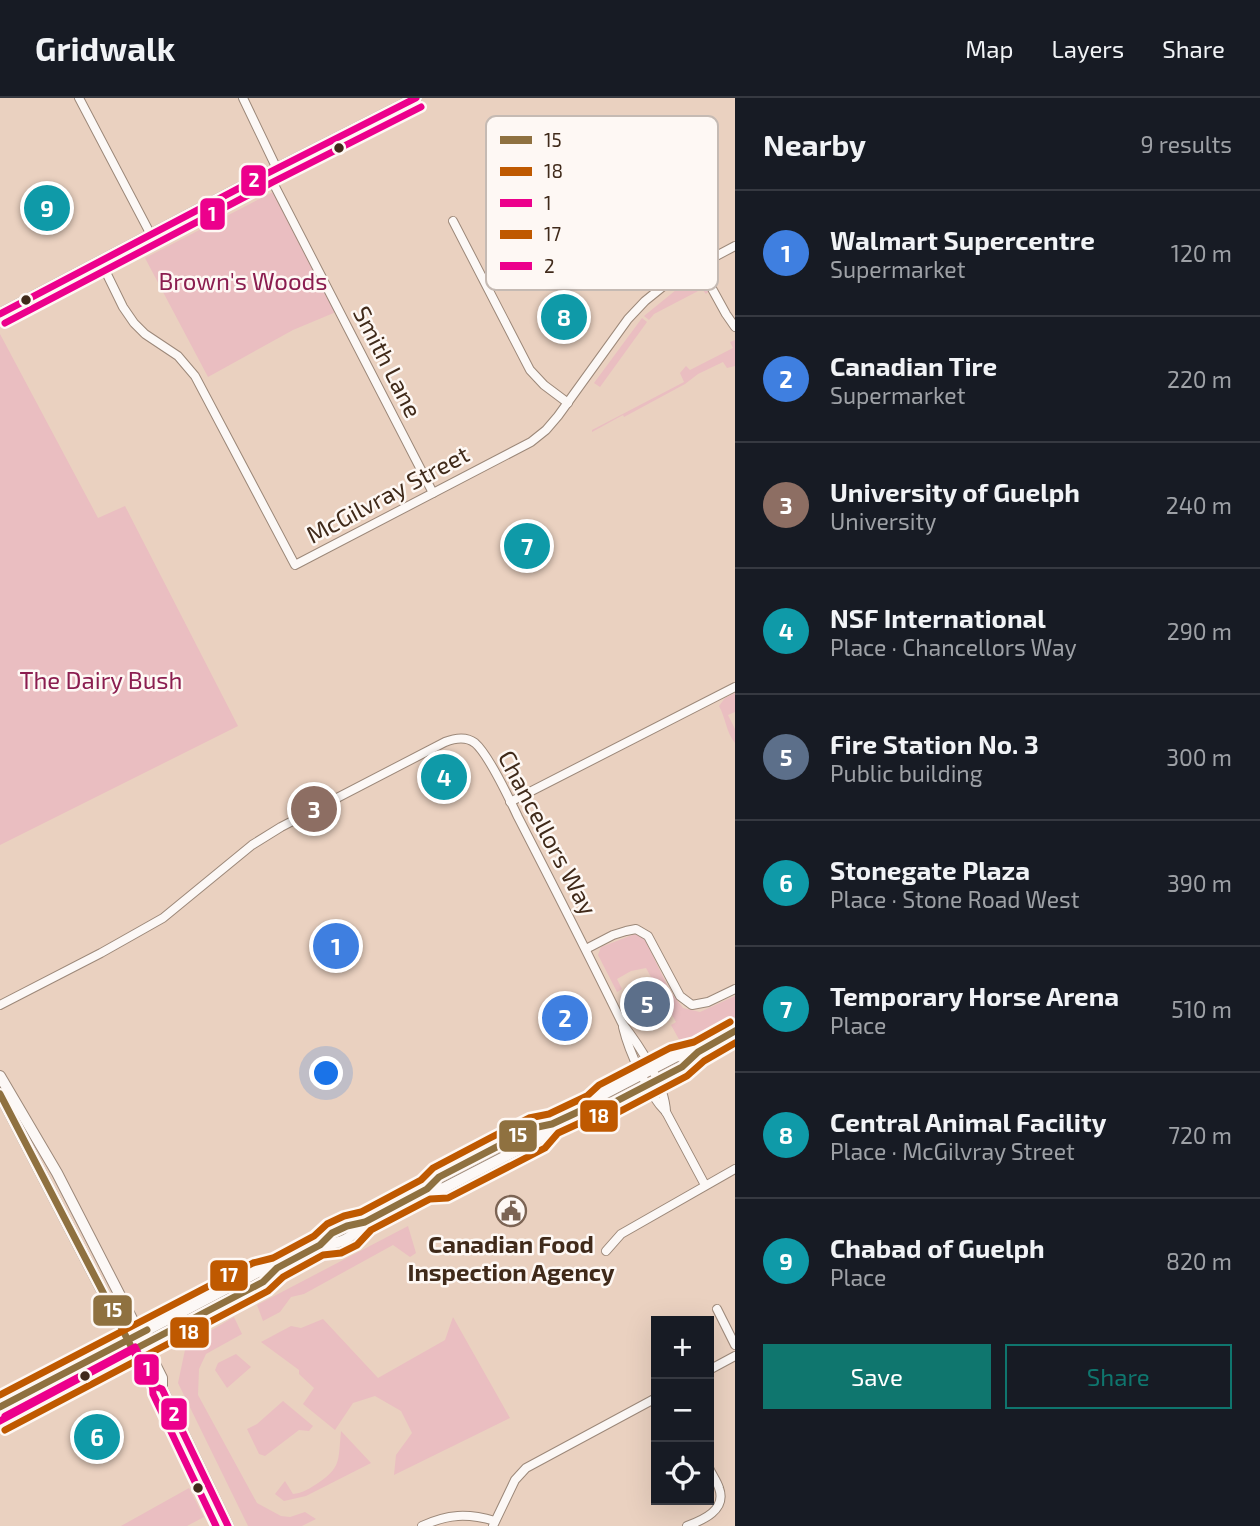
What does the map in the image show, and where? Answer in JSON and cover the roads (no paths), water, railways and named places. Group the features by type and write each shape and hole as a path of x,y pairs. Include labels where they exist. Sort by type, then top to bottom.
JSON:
{"main road":[{"path":"0,314 416,98"},
{"path":"0,1407 143,1339 258,1272 277,1268 320,1245 338,1243 352,1236 365,1222 427,1189 439,1177 533,1128 552,1124 593,1105 609,1105 649,1077 682,1066 698,1052 735,1031"},
{"path":"0,1076 57,1173 143,1339 162,1378 162,1389 228,1526"},
{"path":"0,1094 151,1385 162,1389"},
{"path":"0,1421 131,1345"},
{"path":"16,1412 23,1394"}],"street":[{"path":"79,98 151,235"},
{"name":"Smith Lane","path":"243,98 273,171 433,493"},
{"path":"453,221 486,285"},
{"name":"McGilvray Street","path":"718,255 735,246"},
{"name":"McGilvray Street","path":"101,262 134,323 145,334 178,356 195,376 295,565 531,442 550,426 639,306 659,290"},
{"path":"489,290 530,370 544,385 568,403"},
{"path":"713,290 735,327"},
{"path":"510,802 735,687"},
{"name":"Chancellors Way","path":"0,1005 163,918 252,845 281,827 445,741 464,738 482,751 510,802 622,1023 636,1041 657,1103 666,1112 705,1185"},
{"path":"586,949 613,935 636,929 648,936 680,996 692,1005 708,1002 735,989"},
{"path":"606,1251 621,1234 735,1169"},
{"path":"717,1309 735,1345"},
{"path":"714,1367 735,1356"},
{"path":"422,1526 449,1516 468,1515 494,1523 515,1480 526,1468 651,1401"},
{"path":"687,1526 706,1519 716,1510 721,1497 714,1478"}],"place":[{"name":"Chabad of Guelph","path":"47,208"},
{"name":"Central Animal Facility","path":"564,317"},
{"name":"Temporary Horse Arena","path":"527,546"},
{"name":"NSF International","path":"444,777"},
{"name":"University of Guelph","path":"314,809"},
{"name":"Walmart Supercentre","path":"336,946"},
{"name":"Fire Station No. 3","path":"647,1004"},
{"name":"Canadian Tire","path":"565,1018"},
{"name":"Canadian Food Inspection Agency","path":"511,1211"},
{"name":"Stonegate Plaza","path":"97,1437"}],"park label":[{"name":"Brown's Woods","path":"243,282"},
{"name":"The Dairy Bush","path":"101,681"}]}
